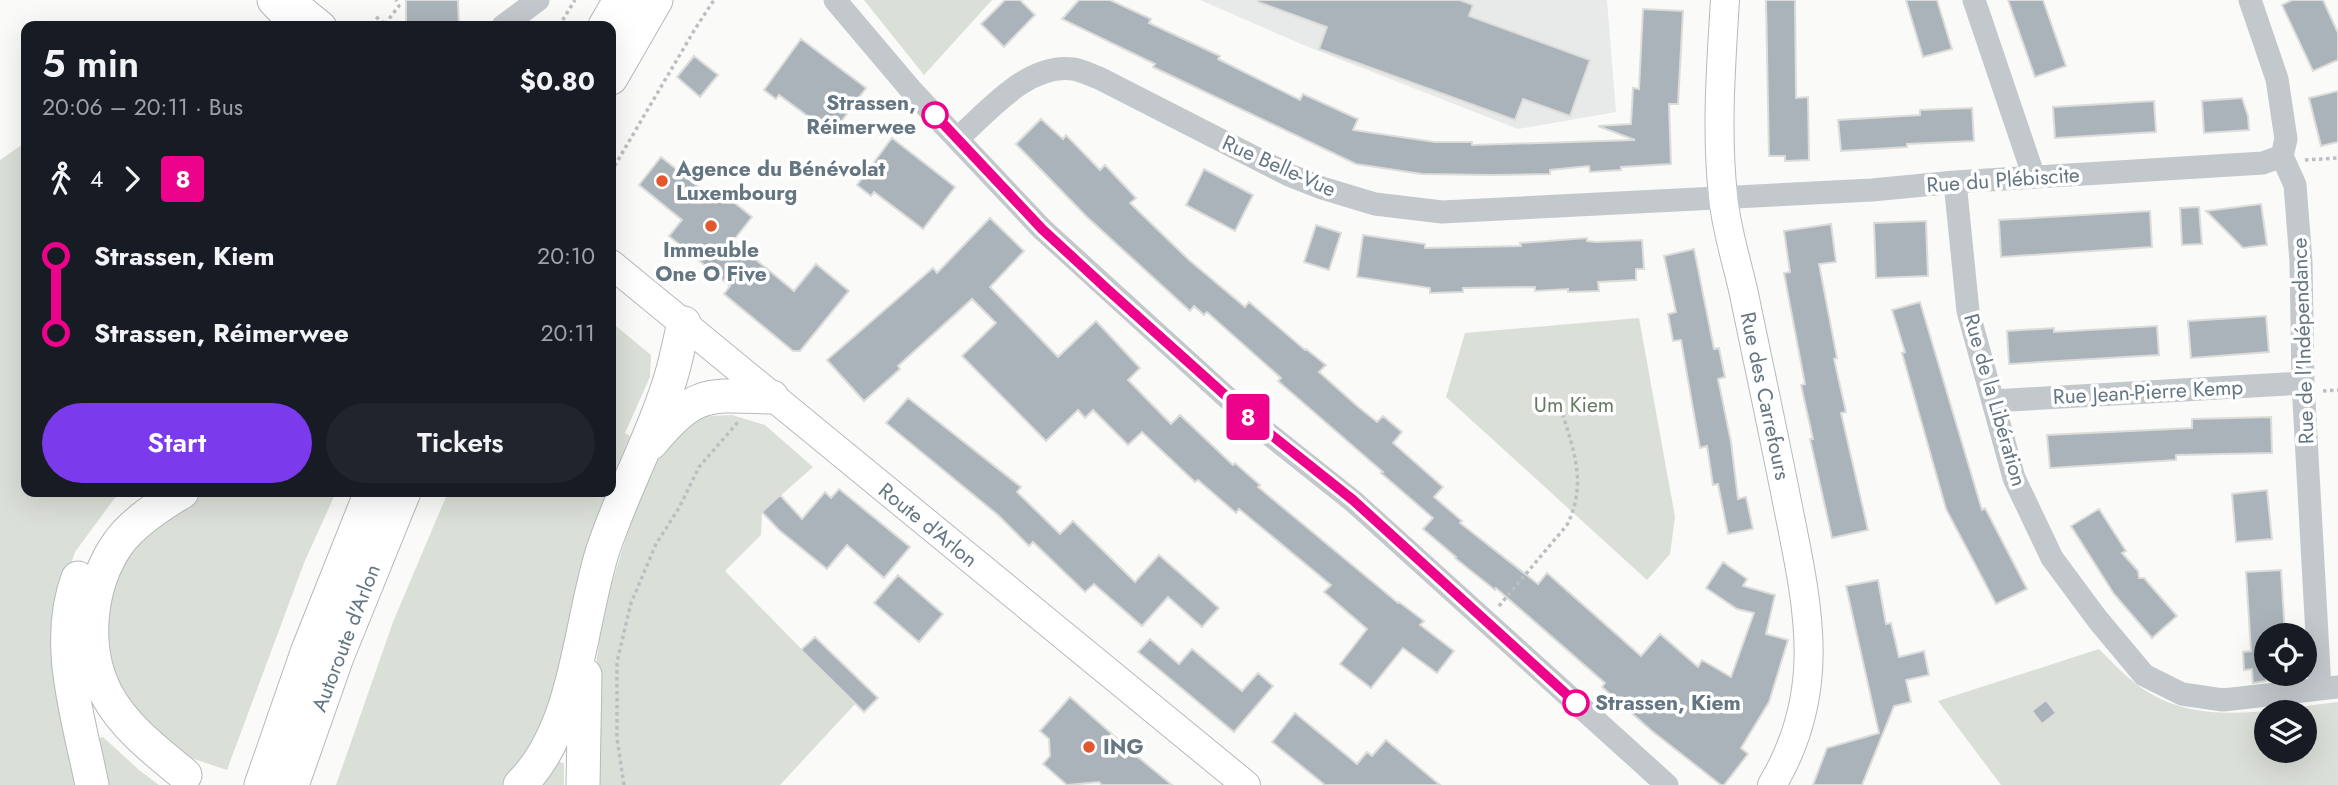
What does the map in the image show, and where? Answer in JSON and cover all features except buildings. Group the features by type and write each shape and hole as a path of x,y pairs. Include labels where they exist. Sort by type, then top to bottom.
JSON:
{"highway":[{"path":"274,0 294,21"},
{"path":"608,21 620,0"},
{"path":"616,69 656,0"},
{"path":"520,785 549,746 569,692 587,606 620,500 672,372 684,323"},
{"path":"640,456 672,418 697,400 717,395 772,397"},
{"path":"92,785 69,670 68,634 72,593 85,559 141,497"},
{"path":"175,497 142,519 120,541 104,569 94,598 91,633 95,664 107,694 126,723 199,780"},
{"name":"Autoroute d'Arlon","path":"261,785 308,650 369,497"},
{"name":"Autoroute d'Arlon","path":"292,785 337,657 402,497"},
{"path":"107,532 91,565 81,596 78,634 82,667 96,699 116,733 152,761 199,780"},
{"path":"583,785 587,606"}],"main road":[{"path":"290,0 316,21"},
{"name":"Rue des Carrefours","path":"1726,0 1719,89 1723,197 1784,486 1809,623 1809,659 1801,712 1790,749 1772,785"},
{"name":"Route d'Arlon","path":"616,268 1246,785"}],"street":[{"path":"510,21 538,0"},
{"path":"835,0 957,139 1042,229 1255,422 1353,500 1667,785"},
{"path":"1974,0 2034,177"},
{"name":"Rue de l'Indépendance","path":"2250,0 2277,79 2286,139 2282,156 2295,185 2301,262 2303,383 2329,688"},
{"name":"Rue Belle-Vue","path":"957,139 1017,86 1044,71 1073,69 1099,78 1289,176 1375,204 1442,212 1723,197"},
{"name":"Rue du Plébiscite","path":"1723,197 1872,190 1955,182 2263,163 2282,156"},
{"name":"Rue de la Libération","path":"1955,182 1968,311 1978,355 2014,478 2052,558 2098,620 2144,675 2182,694 2223,700 2329,688"},
{"name":"Rue Jean-Pierre Kemp","path":"1993,401 2303,383"}],"path":[{"path":"389,21 399,6 396,0"},
{"path":"562,21 575,0"},
{"path":"616,163 714,0"},
{"path":"376,17 381,21"},
{"path":"2282,156 2303,160 2338,158"},
{"path":"1486,620 1567,525 1575,510 1579,485 1576,458 1560,406"},
{"path":"624,785 617,738 617,662 631,603 656,544 679,508 699,467 742,418"}],"shaded area":[{"path":"1200,0 1607,0 1616,112 1518,129 1306,46"}],"green space":[{"path":"864,0 992,0 924,75"},
{"path":"21,145 21,497 117,497 75,552 62,589 78,785 0,785 0,160"},
{"name":"Um Kiem","path":"1639,318 1675,517 1670,554 1647,580 1446,397 1465,333"},
{"path":"616,326 651,355 650,377 625,433 630,436 616,470"},
{"path":"732,415 765,425 813,467 762,512 761,535 725,571 855,704 780,785 593,785 596,664 604,608 635,509 654,465 675,435 705,416"},
{"path":"197,497 334,497 304,563 227,770 194,759 165,744 117,692 103,636 114,574 127,550 175,508"},
{"path":"446,497 605,497 586,554 558,691 541,742 507,785 336,785 393,622"},
{"path":"2099,649 2143,689 2165,701 2213,712 2254,712 2254,763 2317,763 2317,705 2338,702 2338,785 2001,785 1938,701"},
{"path":"103,737 159,785 103,785 95,740"},
{"path":"551,760 564,763 564,785 531,785"}],"bus line":[{"name":"8","path":"935,115 1042,229 1107,289 1255,422 1353,500 1576,703"}],"place":[{"name":"Strassen, Réimerwee","path":"935,115"},
{"name":"Agence du Bénévolat Luxembourg","path":"662,181"},
{"name":"Immeuble One O Five","path":"711,226"},
{"name":"Strassen, Kiem","path":"1576,703"},
{"name":"ING","path":"1089,747"}]}
